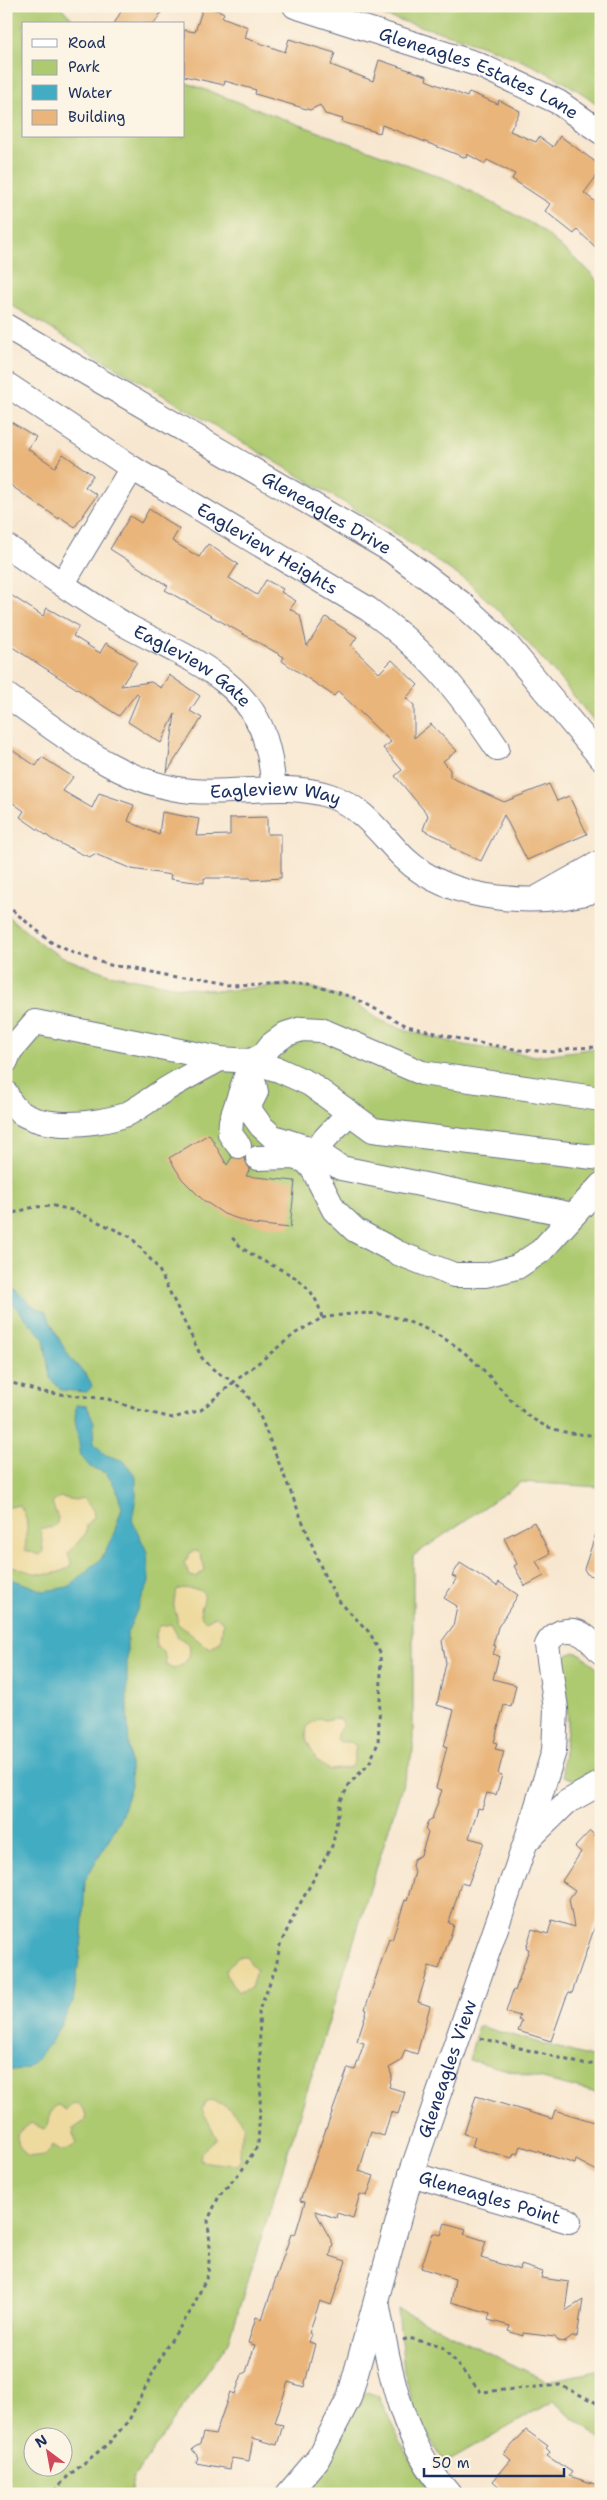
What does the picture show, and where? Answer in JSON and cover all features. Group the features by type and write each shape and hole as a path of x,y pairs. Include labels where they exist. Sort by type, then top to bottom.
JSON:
{"street":[{"name":"Gleneagles Estates Lane","path":"295,6 477,64 558,102 601,132"},
{"name":"Gleneagles Drive","path":"6,326 392,551 461,603 508,646 601,758"},
{"name":"Eagleview Heights","path":"6,384 132,468 368,609 392,626 415,645 440,670 464,698 498,748"},
{"path":"63,584 132,468"},
{"name":"Eagleview Gate","path":"6,546 130,627 206,666 222,680 250,709 260,726 267,745 274,787"},
{"name":"Eagleview Way","path":"6,696 88,751 136,779 191,791 274,787 314,791 352,806 424,874 449,885 490,898 563,898 601,889"},
{"name":"Eagleview Way","path":"537,898 601,862"},
{"path":"6,1061 10,1051 35,1022 220,1059 251,1061 279,1070 310,1084 373,1130 601,1158"},
{"path":"349,1113 309,1155 292,1158 248,1152 230,1134 231,1121 251,1061 263,1055 271,1045 286,1034 302,1030 321,1030 422,1073 601,1099"},
{"path":"6,1093 20,1114 44,1123 79,1124 109,1120 129,1113 220,1059"},
{"path":"251,1061 256,1092 248,1108 261,1126 273,1137 309,1155 341,1168 573,1215"},
{"path":"309,1155 313,1169 334,1210 355,1230 398,1253 454,1275 486,1275 517,1267 541,1251 601,1185"},
{"name":"Gleneagles View","path":"288,2494 317,2460 349,2398 411,2174 526,1841 554,1752 556,1709 546,1652 547,1645 550,1638 558,1633 579,1631 601,1652"},
{"name":"Gleneagles View","path":"526,1841 567,1802 601,1783"},
{"name":"Gleneagles Point","path":"411,2174 569,2221"},
{"name":"Gleneagles View","path":"377,2301 392,2385 406,2422 424,2457 450,2494"}],"path":[{"path":"6,905 51,942 73,953 110,965 225,986 309,984 335,990 355,998 407,1026 468,1041 520,1050 555,1052 571,1048 601,1047"},
{"path":"6,1215 34,1207 54,1206 72,1210 131,1237 158,1268 202,1358 215,1371 234,1382 246,1393 260,1416 290,1484 325,1577 338,1600 370,1633 380,1653 381,1679 378,1743 368,1764 350,1784 340,1802 333,1844 280,1945 276,1967 258,2010 261,2086 258,2145 242,2170 219,2196 208,2220 210,2247 208,2274 191,2311 166,2349 128,2420 108,2444 68,2476 52,2494"},
{"path":"230,1235 239,1247 295,1277 310,1288 319,1302 322,1318"},
{"path":"6,1381 40,1392 108,1399 139,1410 174,1418 201,1410 296,1333 322,1318 350,1314 380,1314 414,1325 444,1338 466,1354 518,1408 540,1424 569,1433 601,1435"},
{"path":"460,2033 587,2065 601,2062"},
{"path":"385,2345 410,2338 442,2346 481,2392 560,2386 601,2405"}],"green space":[{"path":"6,6 60,6 75,22 22,22 22,138 185,138 185,82 449,180 538,227 588,270 601,285 601,730 560,679 505,617 468,582 389,529 6,302"},
{"path":"350,6 601,6 601,107 573,87 513,57 448,34"},
{"path":"6,915 45,947 67,959 109,974 178,987 222,991 283,985 311,987 353,1002 380,1020 404,1030 464,1045 536,1056 590,1049 601,1050 601,1487 521,1482 413,1556 413,1751 229,2341 134,2477 130,2494 6,2494"},
{"path":"574,1652 581,1654 601,1672 601,1767 575,1780 564,1776 562,1768 568,1723 564,1661 568,1655"},
{"path":"478,2026 595,2058 601,2043 601,2094 469,2060"},
{"path":"398,2309 547,2381 601,2370 601,2440 553,2401 444,2463 415,2411 404,2371"},
{"path":"367,2392 378,2396 411,2462 433,2494 302,2494 360,2396"}],"sand":[{"path":"60,1497 75,1500 83,1498 93,1510 94,1517 87,1525 86,1533 68,1554 71,1563 70,1567 54,1573 38,1574 6,1563 6,1508 19,1505 23,1510 27,1532 25,1550 40,1555 43,1551 41,1528 51,1528 57,1523 58,1518 52,1503"},
{"path":"196,1551 200,1553 205,1570 196,1577 190,1576 184,1563 191,1552"},
{"path":"183,1588 199,1590 203,1593 204,1600 201,1612 202,1617 206,1621 216,1616 223,1622 221,1641 211,1648 204,1645 177,1623 174,1601 177,1590"},
{"path":"171,1624 178,1637 189,1644 190,1649 187,1660 173,1669 166,1665 164,1651 156,1647 156,1634 160,1626"},
{"path":"319,1718 324,1720 336,1718 342,1720 343,1725 337,1734 337,1739 340,1742 351,1742 356,1746 353,1765 347,1768 329,1770 316,1760 306,1738 307,1726"},
{"path":"238,1957 246,1957 256,1970 251,1988 238,1992 225,1971"},
{"path":"211,2100 223,2105 236,2114 244,2126 239,2148 241,2158 237,2165 200,2160 201,2153 217,2139 202,2109 205,2103"},
{"path":"77,2104 83,2108 87,2115 85,2121 73,2129 76,2142 72,2147 62,2151 53,2145 46,2155 28,2157 20,2146 17,2134 31,2123 44,2129 48,2125 51,2111 58,2105 66,2110 72,2105"}],"water":[{"path":"6,1281 33,1306 45,1311 65,1349 90,1382 92,1386 87,1392 61,1390 50,1378 44,1339 6,1296"},
{"path":"76,1405 87,1406 94,1422 93,1443 106,1455 124,1461 136,1477 136,1498 132,1520 147,1552 149,1582 127,1633 127,1707 131,1785 119,1822 85,1880 82,1938 73,2002 49,2045 28,2068 6,2071 6,1577 44,1591 68,1587 102,1558 114,1533 122,1508 116,1488 106,1473 90,1467 81,1456 75,1420"}],"building":[{"path":"124,6 165,6 155,22 115,22"},
{"path":"203,7 220,11 224,13 222,17 248,27 245,38 285,52 289,39 335,53 331,65 373,81 379,60 427,76 426,80 467,97 469,92 498,104 499,100 520,111 510,131 536,142 539,137 553,147 560,136 601,166 601,170 584,193 601,206 601,252 577,230 574,234 545,211 550,204 512,179 515,174 487,160 485,164 467,154 466,158 382,125 380,133 342,122 343,119 325,114 320,105 310,110 255,94 256,90 225,81 224,85 185,76 185,30 195,32"},
{"path":"6,419 36,437 28,449 55,467 63,454 93,475 85,487 97,495 75,527 60,517 59,519 6,482"},
{"path":"149,509 179,529 172,541 199,557 208,544 238,564 229,578 257,595 266,580 283,589 281,592 296,601 290,609 300,615 307,646 326,617 357,637 351,646 379,673 392,660 418,685 406,698 414,705 414,738 431,724 457,751 443,761 450,770 450,777 504,802 549,784 557,801 569,796 587,834 527,860 504,815 481,861 450,847 451,845 442,839 423,830 428,815 395,776 402,770 383,748 391,742 338,691 334,696 282,661 284,657 165,590 168,586 110,549 130,516 141,523"},
{"path":"6,592 43,616 47,608 79,626 73,636 100,653 106,643 137,662 121,686 151,682 161,688 169,675 200,696 190,711 202,718 167,772 175,714 161,743 128,722 139,695 137,693 119,716 6,643"},
{"path":"6,746 36,766 42,757 73,777 63,791 92,808 99,793 134,805 128,821 159,835 162,812 199,819 196,836 230,835 230,818 267,817 267,834 281,834 281,878 252,880 250,878 204,878 204,883 170,879 171,875 132,869 95,854 89,857 82,854 53,840 20,817 24,811 6,798"},
{"path":"209,1134 227,1165 232,1157 244,1158 250,1169 246,1176 295,1181 290,1228 253,1224 224,1214 203,1200 182,1179 169,1158"},
{"path":"534,1522 550,1554 536,1561 544,1576 525,1586 514,1566 517,1564 504,1538"},
{"path":"598,1527 601,1528 601,1579 587,1574 584,1569"},
{"path":"460,1563 497,1586 499,1582 518,1595 498,1627 493,1645 496,1646 493,1654 499,1656 493,1679 516,1685 511,1707 504,1705 494,1742 497,1743 495,1749 504,1751 498,1774 502,1775 496,1795 487,1793 482,1809 478,1808 469,1838 484,1842 468,1885 461,1883 449,1923 454,1925 439,1969 429,1966 418,2002 430,2006 417,2054 405,2050 401,2061 389,2068 392,2076 389,2087 405,2092 398,2114 391,2112 384,2136 371,2132 359,2171 374,2176 367,2196 360,2194 353,2218 337,2213 336,2218 315,2211 333,2244 330,2256 346,2261 331,2305 320,2301 309,2333 312,2334 309,2342 315,2344 304,2387 288,2382 275,2423 283,2425 277,2445 253,2438 249,2461 232,2458 230,2469 196,2463 198,2457 192,2449 200,2444 203,2433 215,2435 230,2392 235,2394 242,2374 246,2372 255,2345 248,2343 256,2317 262,2319 291,2234 295,2235 305,2202 300,2201 348,2068 355,2070 364,2043 357,2041 367,2010 365,2009 389,1939 392,1940 405,1900 407,1901 415,1872 412,1866 414,1859 421,1855 428,1833 425,1829 428,1821 432,1819 442,1790 436,1788 447,1747 444,1746 454,1710 437,1705 446,1663 442,1641 453,1626 457,1606 444,1598 457,1578 452,1576"},
{"path":"590,1831 601,1841 601,1917 595,1926 572,1993 569,1992 566,1998 551,2041 518,2031 522,2021 518,2020 520,2016 506,2012 529,1949 526,1948 532,1929 548,1934 552,1920 574,1927 569,1899 575,1890 562,1881 581,1852 575,1847"},
{"path":"476,2096 552,2119 555,2110 601,2124 601,2173 576,2160 575,2164 521,2146 518,2154 514,2153 512,2158 472,2147 475,2137 464,2134"},
{"path":"445,2223 466,2229 464,2234 486,2241 481,2258 520,2270 521,2265 543,2272 541,2278 569,2282 565,2311 583,2300 577,2337 572,2337 565,2342 558,2341 555,2337 523,2333 523,2336 508,2331 510,2326 488,2320 490,2313 451,2302 455,2279 421,2268 433,2233 441,2235"},
{"path":"526,2430 548,2446 546,2448 550,2452 547,2456 572,2472 569,2476 601,2486 601,2494 507,2494 493,2481 511,2460 504,2454"}]}
